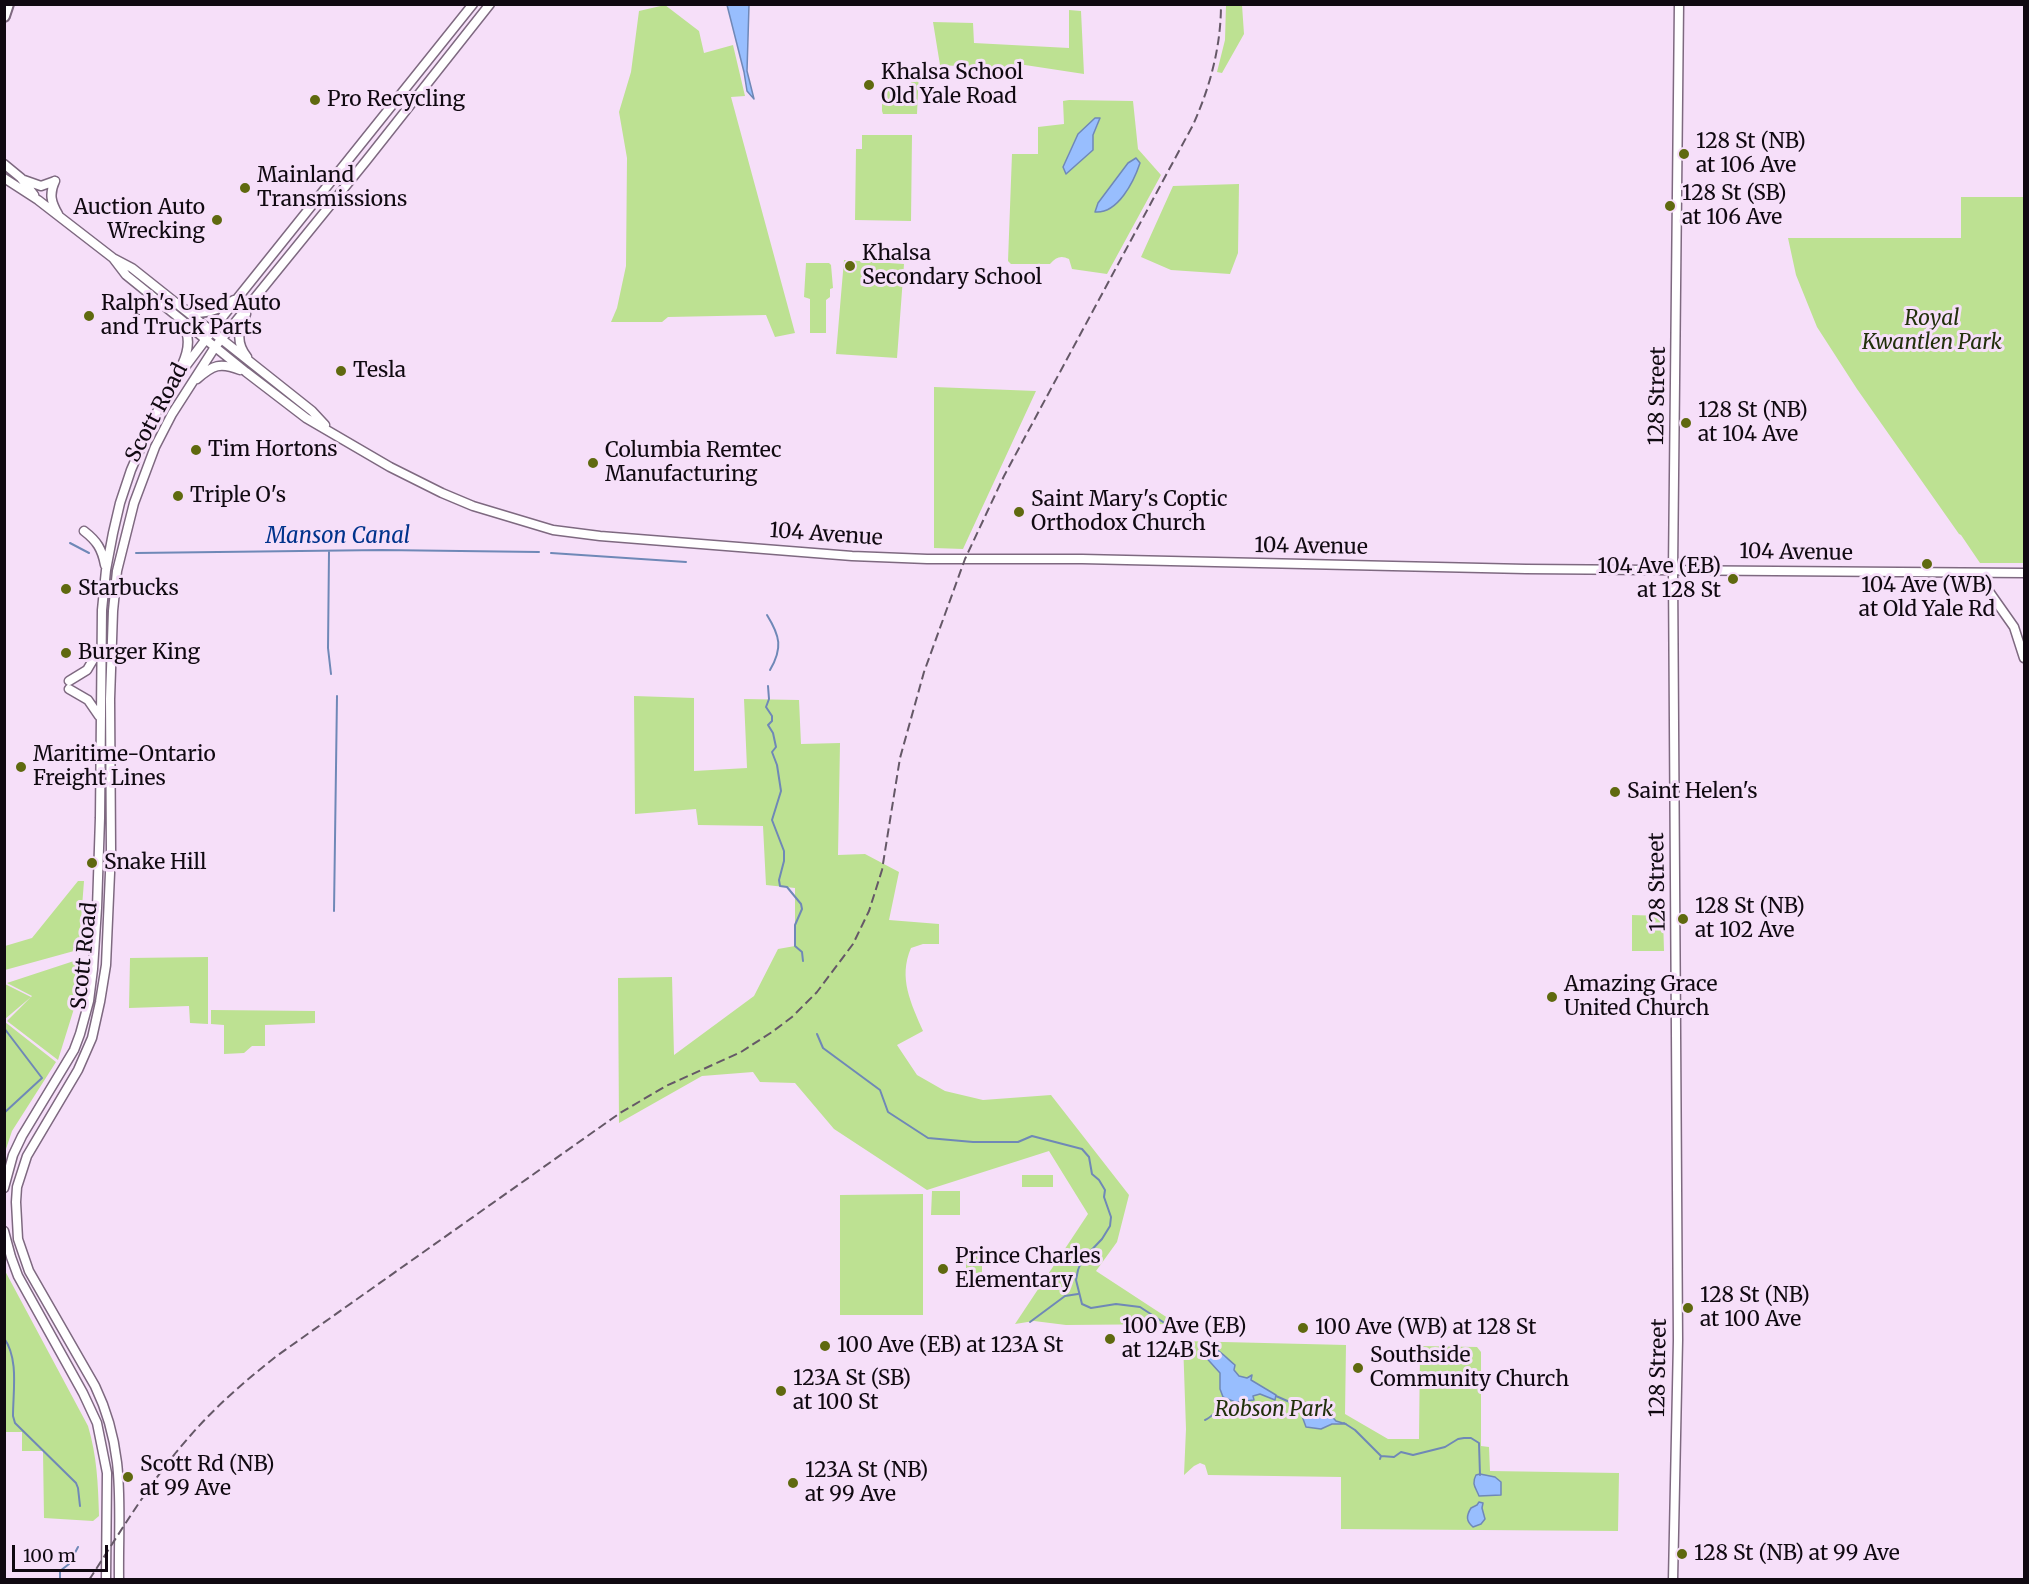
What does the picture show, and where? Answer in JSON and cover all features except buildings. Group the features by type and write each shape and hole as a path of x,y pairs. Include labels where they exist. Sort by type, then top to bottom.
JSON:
{"highway":[{"path":"4,16 8,4"}],"main road":[{"name":"Scott Road","path":"4,1188 13,1155 22,1136 66,1065 77,1042 89,1001 95,950 102,610 113,533 131,470 154,417 176,379 241,294 473,4"},
{"name":"Scott Road","path":"119,1580 119,1463 108,1418 95,1386 30,1271 18,1239 16,1202 17,1187 27,1156 78,1071 92,1038 100,1002 106,965 111,850 110,699 113,611 125,534 146,468 172,414 215,347 490,4"},
{"name":"128 Street","path":"1673,1580 1678,1347 1673,570 1679,4"},
{"path":"4,164 21,178 38,200"},
{"path":"4,178 38,200 113,258"},
{"path":"21,178 42,186 56,181 51,193 52,203 59,217"},
{"name":"104 Avenue","path":"113,258 132,268 182,307 312,411 332,432"},
{"name":"104 Avenue","path":"113,258 126,275 306,418 390,467 452,497 533,525 579,534 916,559 1082,559 1313,565 2025,573"},
{"path":"182,307 195,313 206,313 224,306 241,294"},
{"path":"250,304 240,327 238,340 242,351 253,364"},
{"path":"176,316 186,329 188,353 176,379"},
{"path":"189,386 208,370 219,365 246,372"},
{"path":"84,531 102,550 106,570"},
{"path":"113,533 118,535 119,539 113,569 116,582"},
{"path":"1976,573 2014,627 2025,658"},
{"path":"99,717 88,700 69,685 87,670 102,645"},
{"path":"4,1231 18,1276 83,1393 96,1423 107,1473 106,1580"}],"green space":[{"path":"665,5 699,31 704,53 733,45 745,96 731,97 795,333 775,337 766,315 668,317 662,322 611,322 617,308 626,266 627,158 619,112 631,72 639,11"},
{"path":"1226,5 1242,5 1244,34 1222,73 1217,72 1225,40"},
{"path":"1069,10 1081,11 1084,74 1025,65 992,68 940,65 933,22 973,23 974,43 1069,48"},
{"path":"912,70 919,70 917,114 883,114 882,89 911,92"},
{"path":"1063,101 1133,101 1138,149 1161,175 1107,274 1072,269 1069,259 1064,257 1057,258 1050,264 1011,264 1008,261 1012,154 1038,154 1038,127 1064,124","holes":["1098,124 1093,135 1093,150 1066,174 1068,155 1078,134"]},
{"path":"862,135 912,135 911,221 855,220 856,149 862,149"},
{"path":"1239,184 1238,253 1230,274 1171,270 1141,257 1173,186"},
{"name":"Royal Kwantlen Park","path":"1961,197 2024,197 2024,563 1980,563 1857,389 1817,327 1796,275 1788,238 1961,238"},
{"path":"844,260 904,264 897,358 836,354"},
{"path":"806,263 829,263 831,265 833,288 830,289 830,297 826,300 826,333 810,333 810,299 804,297"},
{"path":"934,387 1036,391 963,549 934,548"},
{"path":"634,696 694,698 694,771 747,768 744,699 799,700 801,744 840,743 838,855 865,854 899,872 889,920 939,924 939,944 923,944 911,948 907,959 908,990 923,1031 897,1045 917,1075 945,1091 983,1100 1051,1095 1129,1195 1117,1242 1096,1271 1177,1324 1066,1325 1034,1321 1015,1324 1088,1214 1049,1151 927,1190 834,1129 795,1083 760,1082 753,1072 702,1076 619,1123 618,978 672,977 674,1055 754,996 778,949 795,946 795,888 766,885 763,826 698,825 696,809 635,814"},
{"path":"78,881 84,881 79,946 74,951 5,970 5,946 32,938"},
{"path":"1632,915 1663,916 1664,951 1632,951"},
{"path":"208,957 208,1024 190,1023 189,1006 129,1008 130,958"},
{"path":"74,961 79,965 78,969 86,970 58,1060 7,1021 32,996 7,983"},
{"path":"5,984 31,997 5,1019"},
{"path":"211,1010 315,1011 315,1023 265,1025 265,1046 252,1046 244,1053 224,1054 224,1025 211,1024"},
{"path":"5,1022 56,1062 12,1131 5,1152"},
{"path":"1022,1175 1053,1175 1053,1187 1022,1187"},
{"path":"932,1191 960,1191 960,1215 931,1215"},
{"path":"923,1194 923,1315 840,1315 840,1195"},
{"path":"966,1254 982,1254 982,1273 966,1273"},
{"path":"4,1269 88,1426 95,1459 98,1493 99,1516 93,1521 44,1518 43,1451 22,1451 22,1432 5,1432"},
{"name":"Robson Park","path":"1183,1341 1346,1345 1345,1414 1388,1439 1419,1439 1420,1346 1477,1347 1481,1352 1481,1446 1489,1447 1490,1471 1619,1473 1618,1531 1341,1529 1341,1477 1208,1475 1205,1465 1200,1463 1184,1475 1186,1429"}],"water":[{"path":"727,5 749,5 747,71 754,99 747,91"},
{"path":"1095,118 1100,118 1093,135 1093,150 1066,174 1063,167 1078,134"},
{"path":"1136,158 1140,163 1124,195 1111,208 1095,212 1098,203 1128,163"},
{"path":"1202,1345 1212,1347 1224,1355 1235,1365 1234,1370 1239,1376 1247,1378 1252,1375 1251,1380 1276,1395 1275,1400 1260,1394 1253,1396 1254,1400 1235,1402 1223,1397 1220,1389 1220,1373 1202,1353"},
{"path":"1300,1401 1325,1409 1336,1421 1346,1424 1332,1424 1321,1429 1306,1427"},
{"path":"1476,1475 1495,1477 1501,1482 1501,1495 1479,1496 1474,1481"},
{"path":"1479,1502 1483,1503 1485,1519 1481,1524 1473,1527 1469,1523 1468,1516 1471,1508"}],"waterway":[{"name":"Manson Canal","path":"70,543 89,553"},
{"name":"Manson Canal","path":"136,553 382,550 539,552"},
{"path":"329,552 328,648 331,674"},
{"name":"Manson Canal","path":"551,553 686,562"},
{"path":"767,615 775,629 778,642 777,655 770,670"},
{"path":"768,686 769,699 766,707 772,716 772,721 768,725 773,733 776,747 772,752 777,765 781,791 772,820 784,851 779,880 780,886 787,887 801,904 802,909 795,925 795,946 802,952 803,961"},
{"path":"334,911 337,696"},
{"path":"4,1028 42,1078 4,1113"},
{"path":"817,1034 823,1048 880,1090 888,1112 928,1138 973,1142 1018,1142 1032,1136 1082,1149 1089,1157 1092,1174 1105,1190 1104,1197 1111,1217 1110,1226 1102,1239 1082,1260 1078,1270 1076,1280 1082,1304 1091,1308 1116,1304 1140,1307 1163,1322"},
{"path":"1030,1322 1065,1296 1078,1294"},
{"path":"4,1338 12,1356 15,1423 76,1483 80,1506"},
{"path":"1276,1396 1301,1407"},
{"path":"1205,1420 1228,1400"},
{"path":"1344,1423 1355,1430 1381,1456"},
{"path":"1380,1459 1381,1456 1394,1457 1401,1452 1413,1455 1445,1447 1458,1439 1471,1438 1479,1443 1480,1475"},
{"path":"60,1580 60,1571 69,1564 78,1547"}],"railway":[{"path":"89,1580 162,1470 210,1414 254,1374 620,1113 666,1086 741,1052 772,1032 792,1017 817,992 853,944 869,911 882,870 900,758 924,672 965,559 1004,476 1193,125 1205,96 1213,66 1219,36 1221,4"}],"place":[{"name":"Khalsa School Old Yale Road","path":"869,85"},
{"name":"Pro Recycling","path":"315,100"},
{"name":"128 St (NB) at 106 Ave","path":"1684,154"},
{"name":"Mainland Transmissions","path":"245,188"},
{"name":"128 St (SB) at 106 Ave","path":"1670,206"},
{"name":"Auction Auto Wrecking","path":"217,220"},
{"name":"Khalsa Secondary School","path":"850,266"},
{"name":"Ralph's Used Auto and Truck Parts","path":"89,316"},
{"name":"Tesla","path":"341,371"},
{"name":"128 St (NB) at 104 Ave","path":"1686,423"},
{"name":"Tim Hortons","path":"196,450"},
{"name":"Columbia Remtec Manufacturing","path":"593,463"},
{"name":"Triple O's","path":"178,496"},
{"name":"Saint Mary's Coptic Orthodox Church","path":"1019,512"},
{"name":"104 Ave (WB) at Old Yale Rd","path":"1927,564"},
{"name":"104 Ave (EB) at 128 St","path":"1733,579"},
{"name":"Starbucks","path":"66,589"},
{"name":"Burger King","path":"66,653"},
{"name":"Maritime-Ontario Freight Lines","path":"21,767"},
{"name":"Saint Helen's","path":"1615,792"},
{"name":"Snake Hill","path":"92,863"},
{"name":"128 St (NB) at 102 Ave","path":"1683,919"},
{"name":"Amazing Grace United Church","path":"1552,997"},
{"name":"Prince Charles Elementary","path":"943,1269"},
{"name":"128 St (NB) at 100 Ave","path":"1688,1308"},
{"name":"100 Ave (WB) at 128 St","path":"1303,1328"},
{"name":"100 Ave (EB) at 124B St","path":"1110,1339"},
{"name":"100 Ave (EB) at 123A St","path":"825,1346"},
{"name":"Southside Community Church","path":"1358,1368"},
{"name":"123A St (SB) at 100 St","path":"781,1391"},
{"name":"Scott Rd (NB) at 99 Ave","path":"128,1477"},
{"name":"123A St (NB) at 99 Ave","path":"793,1483"},
{"name":"128 St (NB) at 99 Ave","path":"1682,1554"}]}
